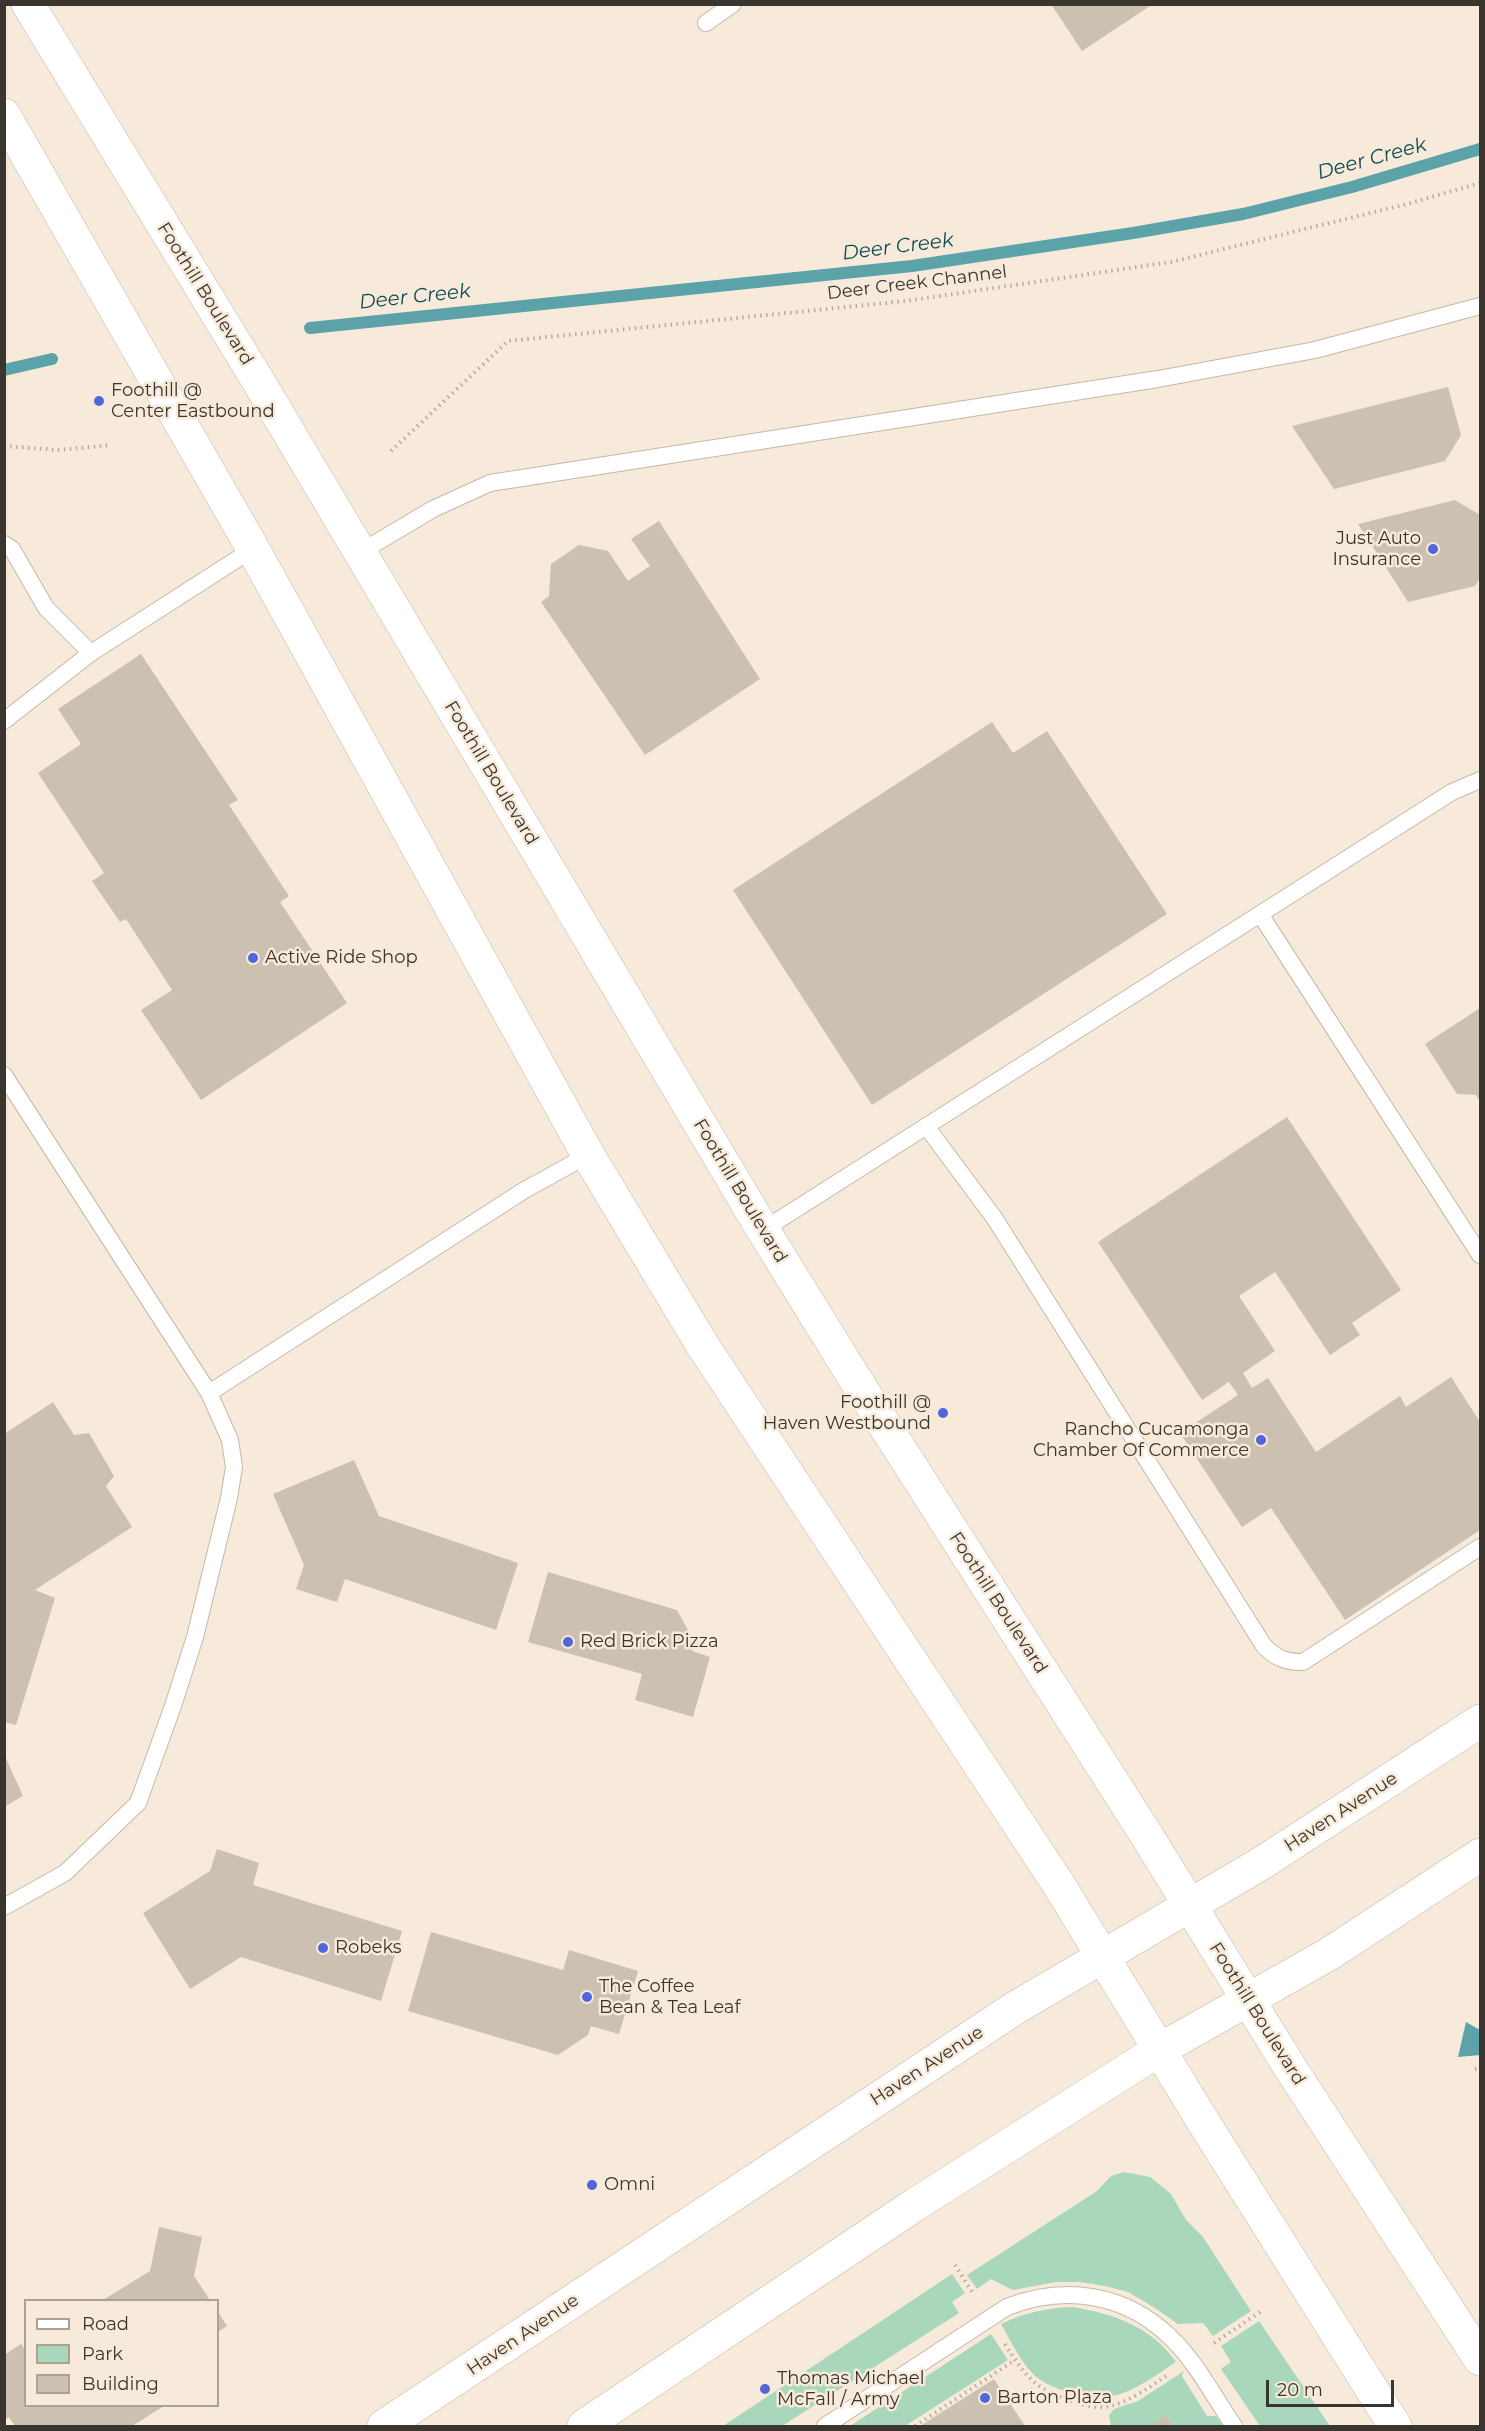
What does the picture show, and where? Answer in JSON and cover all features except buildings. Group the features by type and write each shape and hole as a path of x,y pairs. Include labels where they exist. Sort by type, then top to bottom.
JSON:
{"main road":[{"name":"Foothill Boulevard","path":"28,4 257,379 857,1382 1248,2000 1480,2359"},
{"path":"4,115 253,549 588,1155 703,1346 1049,1870 1395,2427"},
{"name":"Haven Avenue","path":"384,2427 1015,2008 1262,1863 1480,1721"},
{"path":"584,2427 916,2204 1159,2050 1329,1954 1480,1855"}],"lane":[{"path":"706,23 733,4"},
{"path":"359,553 433,509 490,483 1158,380 1315,350 1480,306"},
{"path":"4,544 12,549 46,608 91,653"},
{"path":"4,722 91,653 253,549"},
{"path":"764,1230 1452,792 1480,780"},
{"path":"1260,914 1480,1255"},
{"path":"4,1075 209,1393 231,1440 234,1467 230,1498 195,1636 138,1803 65,1873 4,1907"},
{"path":"926,1126 995,1219 1264,1646 1274,1656 1287,1662 1303,1662 1480,1547"},
{"path":"209,1393 522,1191 588,1155"},
{"path":"825,2427 1007,2307 1029,2299 1059,2294 1089,2295 1117,2302 1144,2316 1170,2337 1189,2360 1234,2427"}],"path":[{"name":"Deer Creek Channel","path":"391,451 508,341 906,300 1171,262 1407,204 1480,183"},
{"path":"4,446 58,450 111,445"},
{"path":"1475,2069 1480,2068"},
{"path":"955,2265 1016,2360 1042,2390 1067,2400 1103,2408 1138,2394 1260,2312"},
{"path":"915,2427 1016,2360"}],"green space":[{"path":"1124,2172 1150,2177 1171,2194 1186,2220 1203,2237 1251,2311 1213,2336 1203,2323 1178,2324 1128,2292 1105,2286 1079,2282 1056,2282 1013,2290 991,2279 977,2289 967,2275 1097,2191 1111,2176"},
{"path":"952,2274 965,2293 952,2302 959,2313 782,2426 723,2426"},
{"path":"1072,2307 1102,2313 1130,2324 1155,2339 1176,2362 1139,2386 1115,2395 1087,2397 1047,2384 1024,2364 1001,2324 1035,2312"},
{"path":"1259,2321 1330,2426 1260,2426 1221,2369 1231,2362 1221,2346"},
{"path":"991,2334 1008,2360 905,2426 850,2426"},
{"path":"1184,2371 1182,2376 1207,2416 1216,2416 1223,2426 1174,2426 1166,2416 1150,2426 1111,2426 1109,2415 1114,2409 1138,2401"}],"water":[{"path":"1466,2022 1480,2030 1480,2055 1458,2057"}],"waterway":[{"name":"Deer Creek","path":"310,328 912,266 1133,233 1243,214 1352,187 1480,149"},
{"name":"Deer Creek","path":"4,370 52,359"}],"place":[{"name":"Foothill @ Center Eastbound","path":"99,401"},
{"name":"Just Auto Insurance","path":"1433,549"},
{"name":"Active Ride Shop","path":"253,958"},
{"name":"Foothill @ Haven Westbound","path":"943,1413"},
{"name":"Rancho Cucamonga Chamber Of Commerce","path":"1261,1440"},
{"name":"Red Brick Pizza","path":"568,1642"},
{"name":"Robeks","path":"323,1948"},
{"name":"The Coffee Bean & Tea Leaf","path":"587,1997"},
{"name":"Omni","path":"592,2185"},
{"name":"Thomas Michael McFall / Army","path":"765,2389"},
{"name":"Barton Plaza","path":"985,2398"}]}
